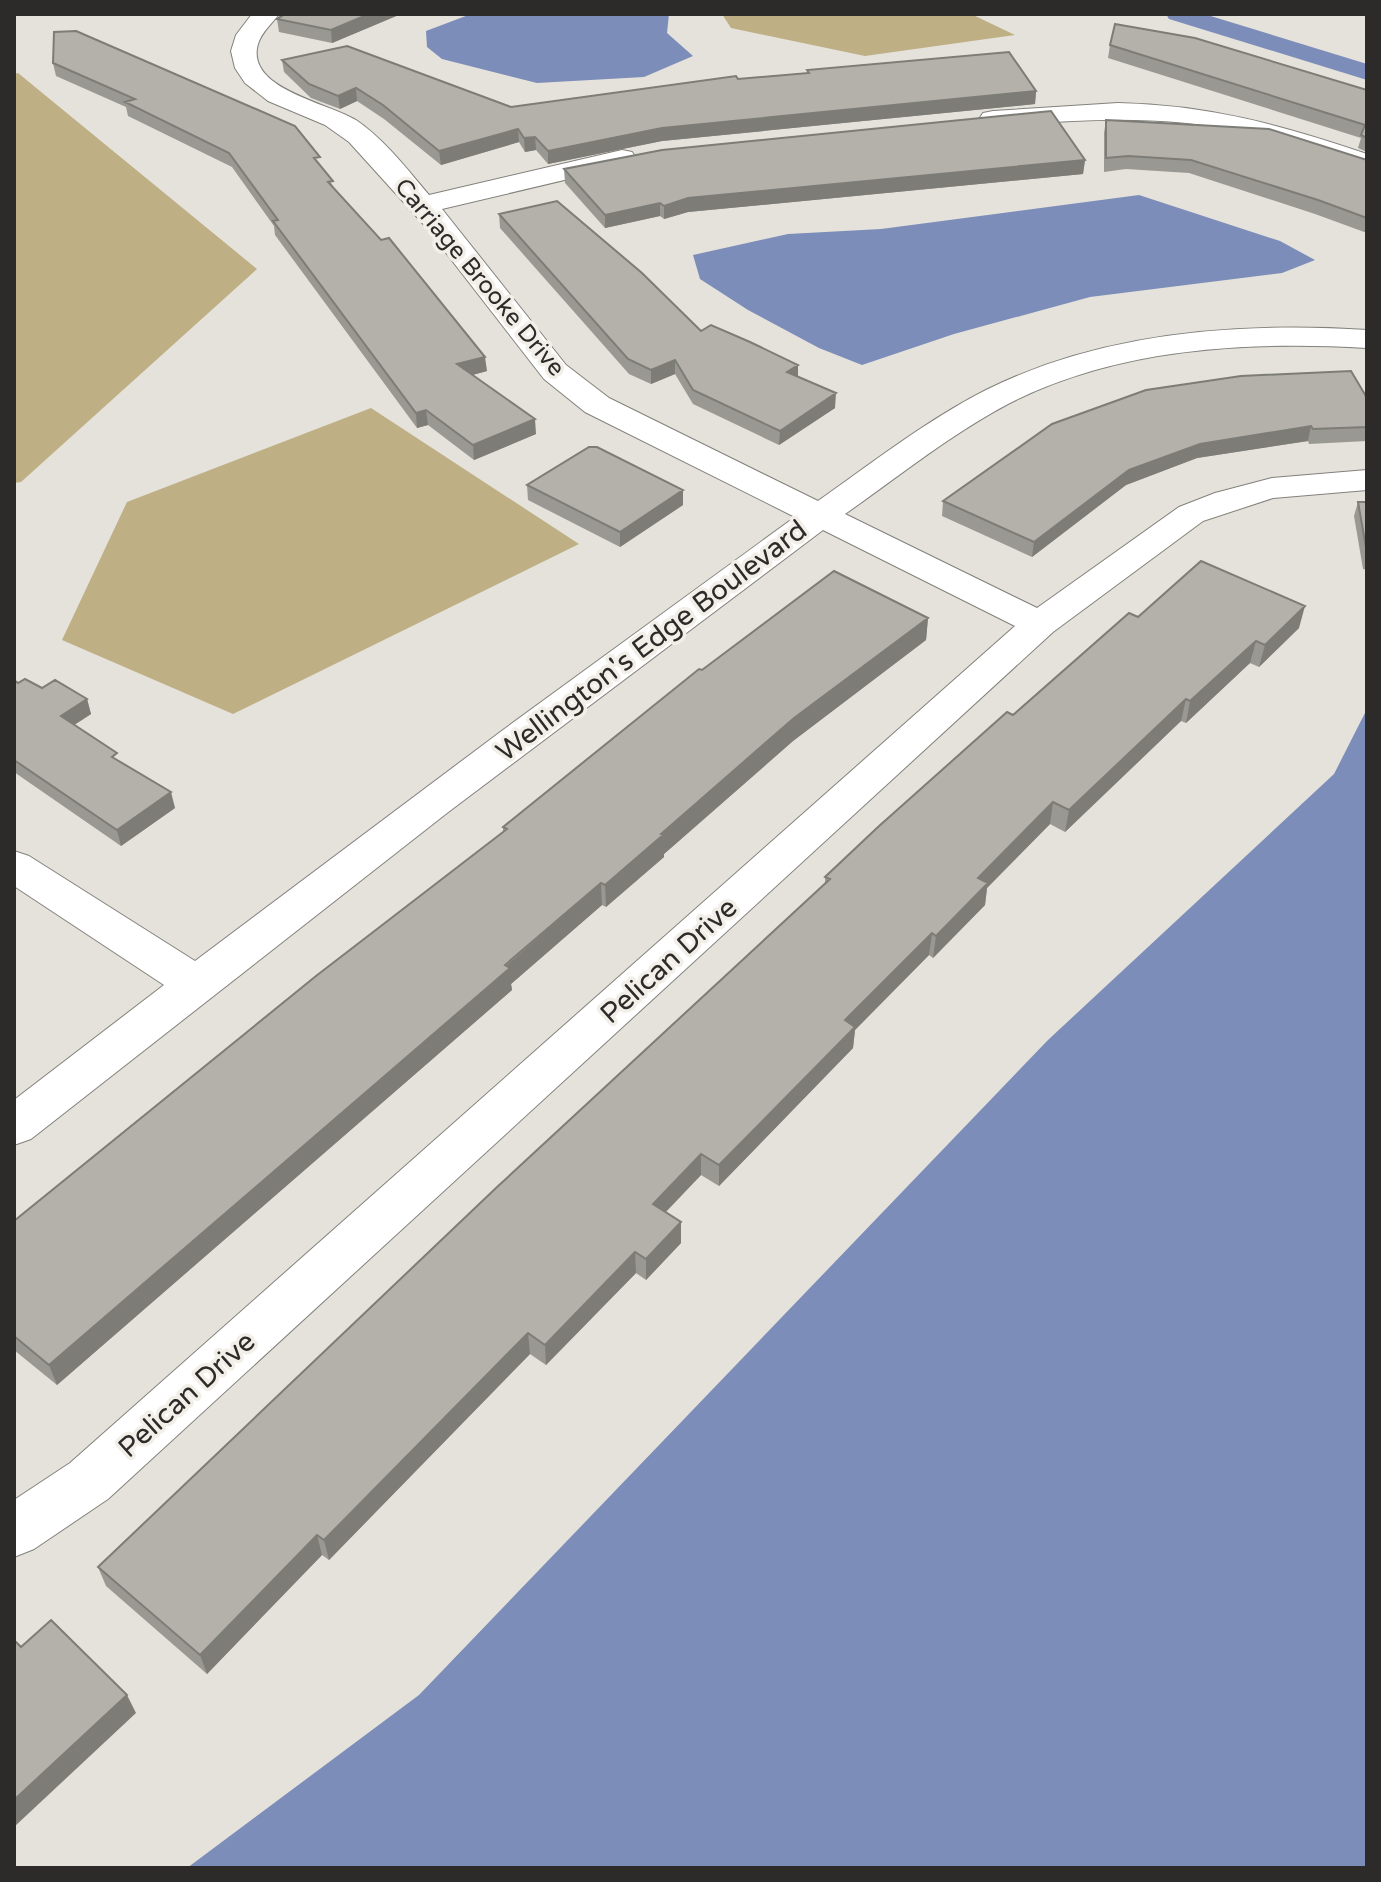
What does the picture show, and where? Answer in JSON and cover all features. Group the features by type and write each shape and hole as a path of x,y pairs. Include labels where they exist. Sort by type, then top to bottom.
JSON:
{"street":[{"name":"Carriage Brooke Drive","path":"267,14 247,37 243,49 245,62 254,77 287,100 335,119 357,134 423,205 555,372 577,391 597,405 1040,624"},
{"path":"965,122 1075,111 1161,112 1246,124 1367,163"},
{"path":"423,205 649,154"},
{"name":"Wellington's Edge Boulevard","path":"14,1126 195,983 819,515 981,406 1023,385 1120,354 1195,342 1295,336 1367,339"},
{"name":"Pelican Drive","path":"14,1531 89,1481 1040,624 1191,514 1272,488 1367,480"},
{"path":"14,866 195,983"}],"shaded area":[{"path":"722,14 971,14 1015,35 865,56 731,28"},
{"path":"18,73 257,269 21,482 14,483 14,74"},
{"path":"371,408 579,544 233,714 62,640 127,502"}],"water":[{"path":"471,14 669,14 667,33 693,56 644,77 537,83 442,59 427,47 426,31"},
{"path":"1139,195 1280,241 1315,260 1282,273 1090,297 954,334 862,365 819,348 748,310 700,279 693,255 788,234 881,229"},
{"path":"1367,709 1367,1868 187,1868 419,1695 1048,1040 1334,774"}],"building":[{"path":"285,14 369,14 331,30 277,19"},
{"path":"1115,24 1195,38 1367,90 1367,138 1361,135 1365,125 1110,45"},
{"path":"76,31 295,126 320,157 314,158 333,181 328,182 381,240 389,238 485,357 457,364 535,419 473,445 426,410 416,413 273,221 278,220 229,153 125,102 135,99 53,63 54,32"},
{"path":"347,46 511,107 736,76 738,79 809,73 807,70 1009,52 1036,91 662,128 548,151 535,137 524,138 518,129 439,151 383,105 356,88 338,96 309,84 282,60"},
{"path":"1051,111 1085,160 688,198 664,206 660,203 605,215 564,169 662,150"},
{"path":"1106,120 1269,129 1367,160 1367,218 1191,160 1128,156 1106,158"},
{"path":"557,201 642,273 701,331 711,325 750,342 798,365 787,372 836,393 780,431 693,390 675,360 651,370 628,359 499,214"},
{"path":"1351,371 1367,398 1367,427 1313,429 1311,426 1200,444 1129,470 1034,542 943,501 1052,424 1146,390 1241,376"},
{"path":"589,447 597,447 683,490 620,532 527,485"},
{"path":"1358,502 1367,502 1367,553"},
{"path":"1201,561 1305,606 1265,645 1256,641 1190,701 1186,699 1069,810 1053,802 978,878 988,883 936,936 932,933 845,1020 855,1027 719,1165 701,1154 653,1204 681,1222 646,1259 635,1252 545,1345 528,1333 324,1540 317,1535 200,1655 98,1567 496,1188 830,879 825,877 878,827 1007,712 1013,715 1129,613 1138,617"},
{"path":"834,571 928,618 794,718 605,885 601,883 505,965 510,968 49,1365 14,1336 14,1221 316,976 507,829 503,827 699,669 702,670"},
{"path":"25,679 42,688 55,680 87,699 61,716 117,753 112,757 171,792 117,830 14,760 14,680 18,683"},
{"path":"51,1620 127,1695 14,1800 14,1640 21,1647"}],"waterway":[{"path":"1178,14 1367,72"}]}
